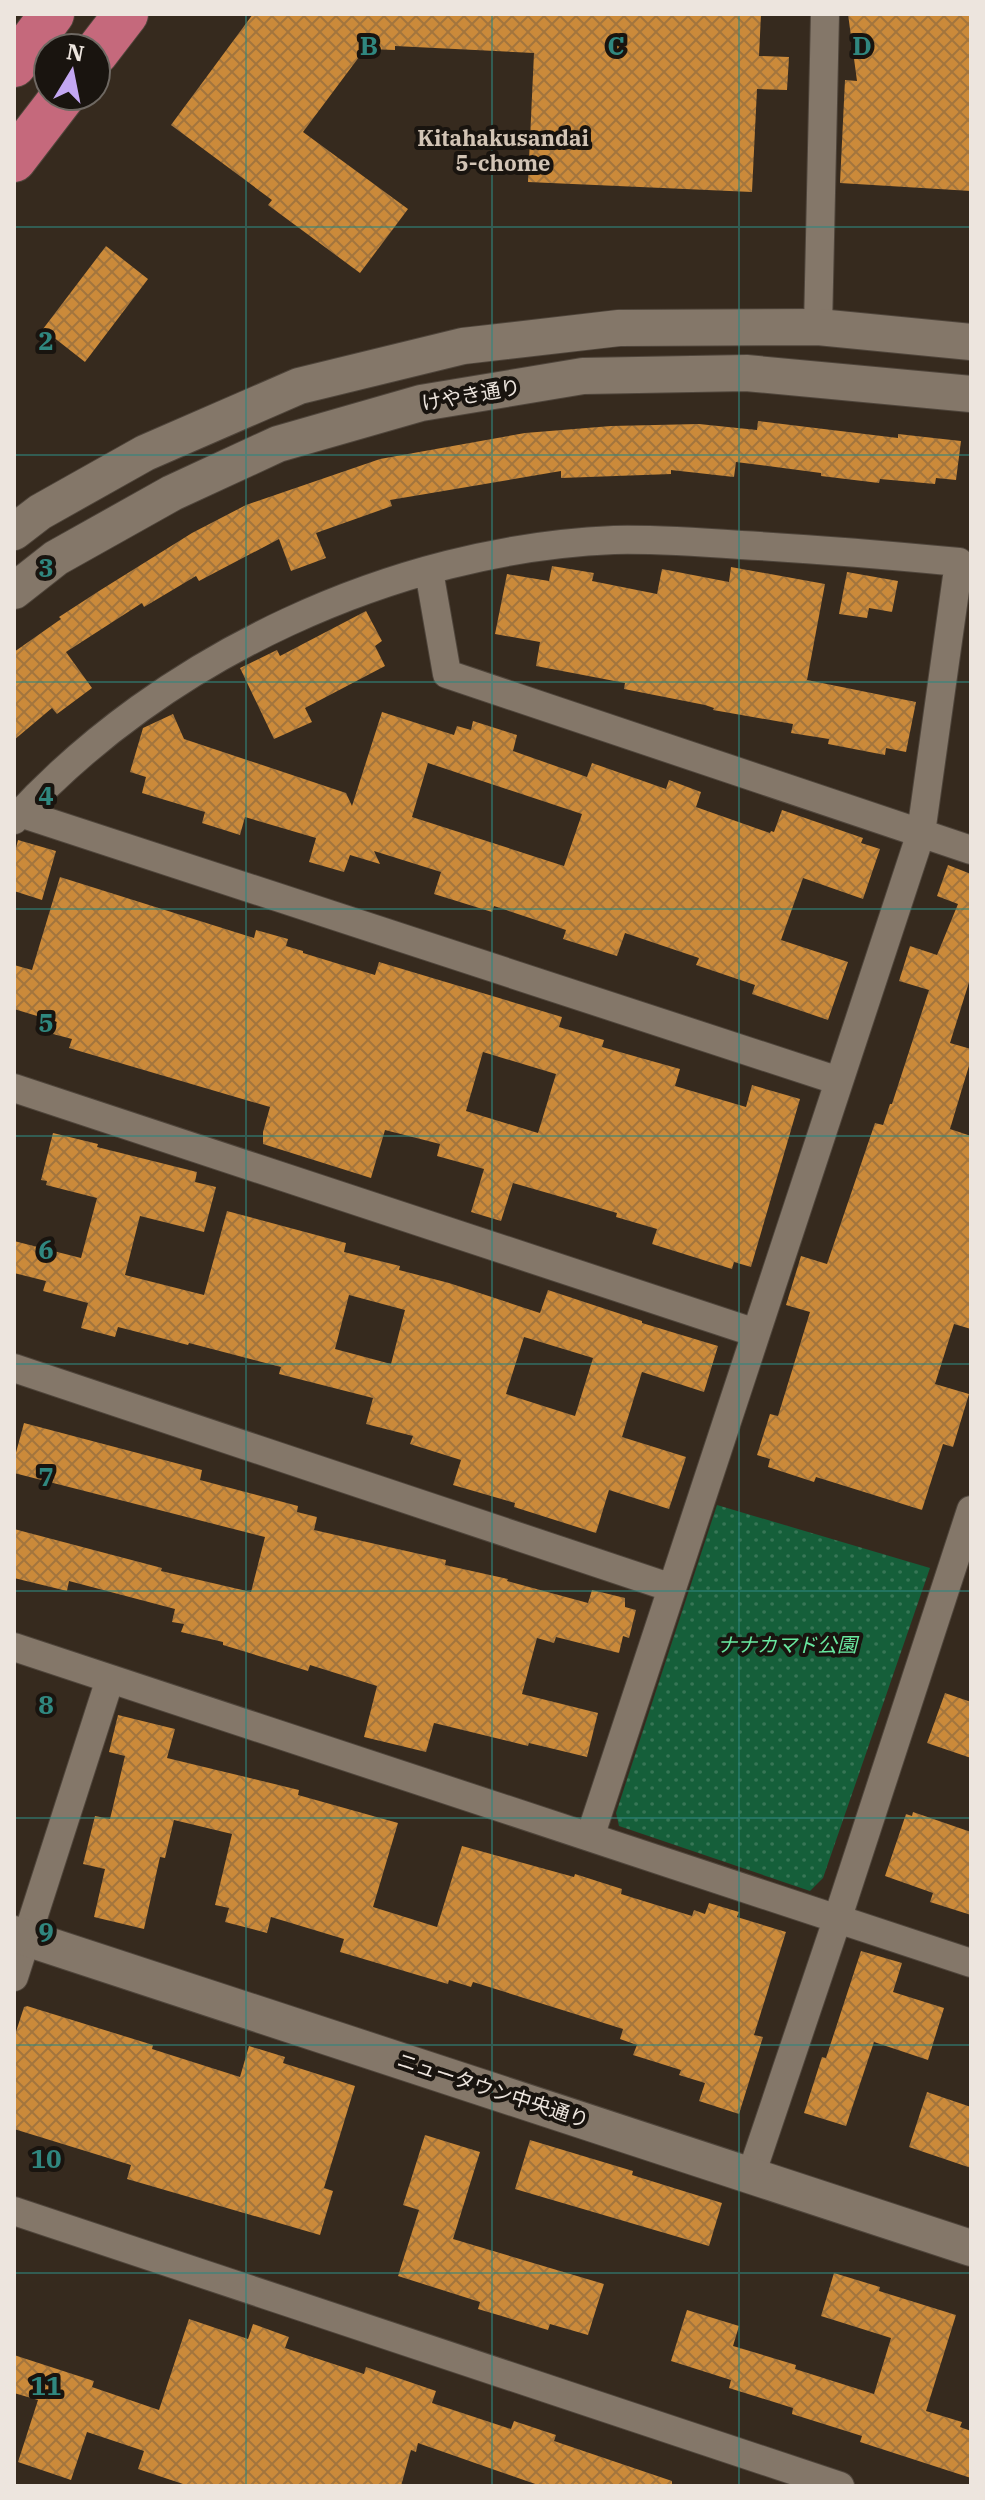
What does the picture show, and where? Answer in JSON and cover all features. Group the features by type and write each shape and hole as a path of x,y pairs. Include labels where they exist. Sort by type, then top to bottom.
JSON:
{"highway":[{"path":"14,65 52,14"},
{"path":"112,32 126,14"},
{"path":"14,160 51,112"}],"street":[{"path":"818,327 825,14"},
{"path":"14,532 40,512 145,453 299,386 463,346 619,328 818,327 971,342"},
{"name":"けやき通り","path":"14,591 56,558 185,487 278,444 421,403 583,376 746,373 971,394"},
{"path":"590,1837 921,833 959,562 840,551 614,540 520,549 429,571 349,596 257,636 180,679 99,738 17,816 839,1081"},
{"path":"429,571 447,674 971,850"},
{"path":"14,1088 756,1333"},
{"path":"14,1368 672,1588"},
{"path":"751,2175 971,1510"},
{"path":"14,1647 971,1963"},
{"path":"14,1977 21,1936 110,1679"},
{"name":"ニュータウン中央通り","path":"21,1936 971,2248"},
{"path":"14,2211 840,2486"}],"green space":[{"name":"ナナカマド公園","path":"717,1505 930,1568 823,1878 810,1891 619,1826 616,1813"}],"building":[{"path":"253,14 761,14 759,56 789,57 787,90 757,89 752,192 528,182 534,53 395,46 395,50 365,49 303,132 408,209 360,273 268,205 272,200 171,125"},
{"path":"848,14 971,14 971,191 840,183 845,80 857,81"},
{"path":"106,246 148,279 85,362 43,329"},
{"path":"758,421 898,438 898,434 961,441 956,480 936,478 935,484 880,479 879,483 736,462 734,477 671,470 671,474 561,478 561,471 390,500 392,506 316,533 326,558 291,571 279,539 199,581 196,576 144,607 142,603 66,652 92,688 57,714 52,708 14,740 14,652 99,591 192,533 246,505 380,459 525,433 611,426 699,424 757,430"},
{"path":"552,566 594,573 592,581 657,594 662,569 729,582 731,567 825,584 807,680 916,702 906,752 886,748 885,755 828,744 829,739 791,733 793,724 713,710 705,705 624,689 625,683 536,666 540,642 495,634 507,574 549,581"},
{"path":"847,572 898,581 892,612 869,608 867,618 839,614"},
{"path":"366,611 382,641 375,646 385,666 305,708 312,722 274,739 240,668 277,650 280,656"},
{"path":"382,712 454,735 457,726 471,730 473,721 517,735 513,751 587,777 592,763 666,789 669,780 701,792 696,807 770,833 774,832 782,810 863,838 861,843 880,849 863,899 803,878 781,940 848,962 828,1020 752,994 755,985 696,965 699,958 625,933 617,956 563,939 566,930 494,906 492,912 434,894 441,872 374,851 380,864 350,855 344,872 309,862 316,838 245,817 240,835 202,823 205,812 142,793 146,777 130,772 143,728 173,714 184,739 346,793 352,806","holes":["428,763 582,814 564,866 412,817"]},
{"path":"18,840 56,851 42,900 14,891 14,856"},
{"path":"948,865 971,874 971,976 950,1043 971,1049 971,1059 950,1129 971,1136 971,1329 954,1324 935,1384 969,1394 953,1447 943,1444 922,1510 816,1477 814,1482 768,1467 770,1459 757,1455 770,1414 778,1416 810,1312 786,1305 801,1256 827,1264 875,1123 883,1125 892,1104 929,990 899,981 910,946 937,955 958,904 937,896"},
{"path":"60,877 254,938 256,930 288,939 286,946 375,975 379,962 562,1017 559,1027 604,1040 602,1047 680,1069 675,1086 746,1107 752,1085 800,1099 751,1267 734,1262 732,1269 652,1244 657,1229 616,1217 617,1213 513,1183 501,1221 471,1212 484,1169 437,1156 440,1144 385,1130 371,1178 263,1144 270,1107 69,1048 72,1039 53,1034 57,1022 14,1009 14,965 32,970","holes":["483,1052 556,1074 538,1133 466,1111"]},
{"path":"53,1133 197,1172 195,1182 216,1187 204,1232 140,1216 125,1275 204,1295 227,1211 346,1243 344,1252 400,1266 399,1270 540,1313 548,1290 718,1346 704,1392 642,1372 622,1437 686,1457 669,1509 609,1490 596,1533 514,1507 515,1503 453,1485 461,1460 410,1444 413,1436 366,1424 373,1398 279,1374 281,1367 189,1343 118,1327 115,1337 81,1328 88,1303 43,1291 46,1281 14,1273 14,1241 81,1258 97,1198 46,1185 47,1181 41,1180","holes":["349,1295 405,1310 391,1364 335,1349","524,1337 593,1358 575,1416 506,1394"]},
{"path":"24,1423 202,1470 200,1480 298,1506 297,1512 317,1517 314,1530 446,1560 445,1565 508,1579 588,1603 592,1590 625,1598 625,1607 636,1610 629,1638 623,1636 619,1653 556,1637 554,1643 537,1638 522,1694 598,1713 587,1757 434,1723 426,1752 364,1737 377,1686 310,1665 308,1671 223,1645 223,1642 181,1632 184,1624 172,1622 175,1609 69,1581 67,1591 14,1578 14,1529 162,1568 161,1571 251,1592 265,1537 14,1473 14,1460"},
{"path":"945,1693 971,1702 971,1758 927,1743"},
{"path":"118,1715 175,1729 167,1758 299,1790 298,1795 398,1823 373,1907 437,1927 462,1846 574,1877 575,1874 622,1889 621,1894 692,1916 694,1910 705,1914 709,1903 739,1912 737,1917 786,1932 754,2035 763,2037 739,2114 699,2101 705,2083 679,2075 681,2070 633,2055 637,2045 620,2039 623,2029 473,1982 471,1987 449,1980 448,1984 340,1952 344,1939 271,1917 267,1933 225,1922 229,1908 215,1905 232,1834 174,1820 165,1858 160,1857 144,1929 94,1917 105,1869 83,1864 95,1816 110,1819 125,1756 109,1752"},
{"path":"913,1812 971,1832 971,1915 930,1902 933,1893 885,1876 906,1814 912,1816"},
{"path":"861,1951 902,1963 893,1992 944,2008 928,2060 874,2042 846,2126 804,2113 822,2057 826,2058"},
{"path":"24,2007 153,2045 152,2049 240,2077 249,2046 285,2057 283,2063 355,2086 324,2188 333,2191 320,2235 127,2179 131,2165 14,2129 14,2038"},
{"path":"927,2092 971,2107 971,2168 909,2147"},
{"path":"425,2135 480,2152 453,2239 604,2284 588,2335 550,2324 548,2330 478,2309 480,2302 398,2276 419,2210 403,2205"},
{"path":"530,2140 633,2171 632,2175 722,2203 709,2246 515,2189"},
{"path":"834,2273 956,2315 926,2411 962,2422 960,2427 971,2431 971,2478 860,2442 862,2436 792,2414 793,2408 729,2388 731,2380 671,2361 687,2310 739,2326 733,2346 874,2394 891,2338 821,2316"},
{"path":"189,2319 248,2339 253,2324 289,2337 285,2348 364,2374 366,2367 436,2391 432,2403 511,2429 514,2421 556,2435 554,2441 672,2481 672,2486 541,2486 418,2443 416,2452 411,2450 401,2486 189,2486 138,2469 144,2451 87,2432 71,2480 18,2462 38,2400 14,2393 14,2355 94,2381 92,2387 159,2410"}],"district":[{"name":"Kitahakusandai 5-chome","path":"503,150"}]}
